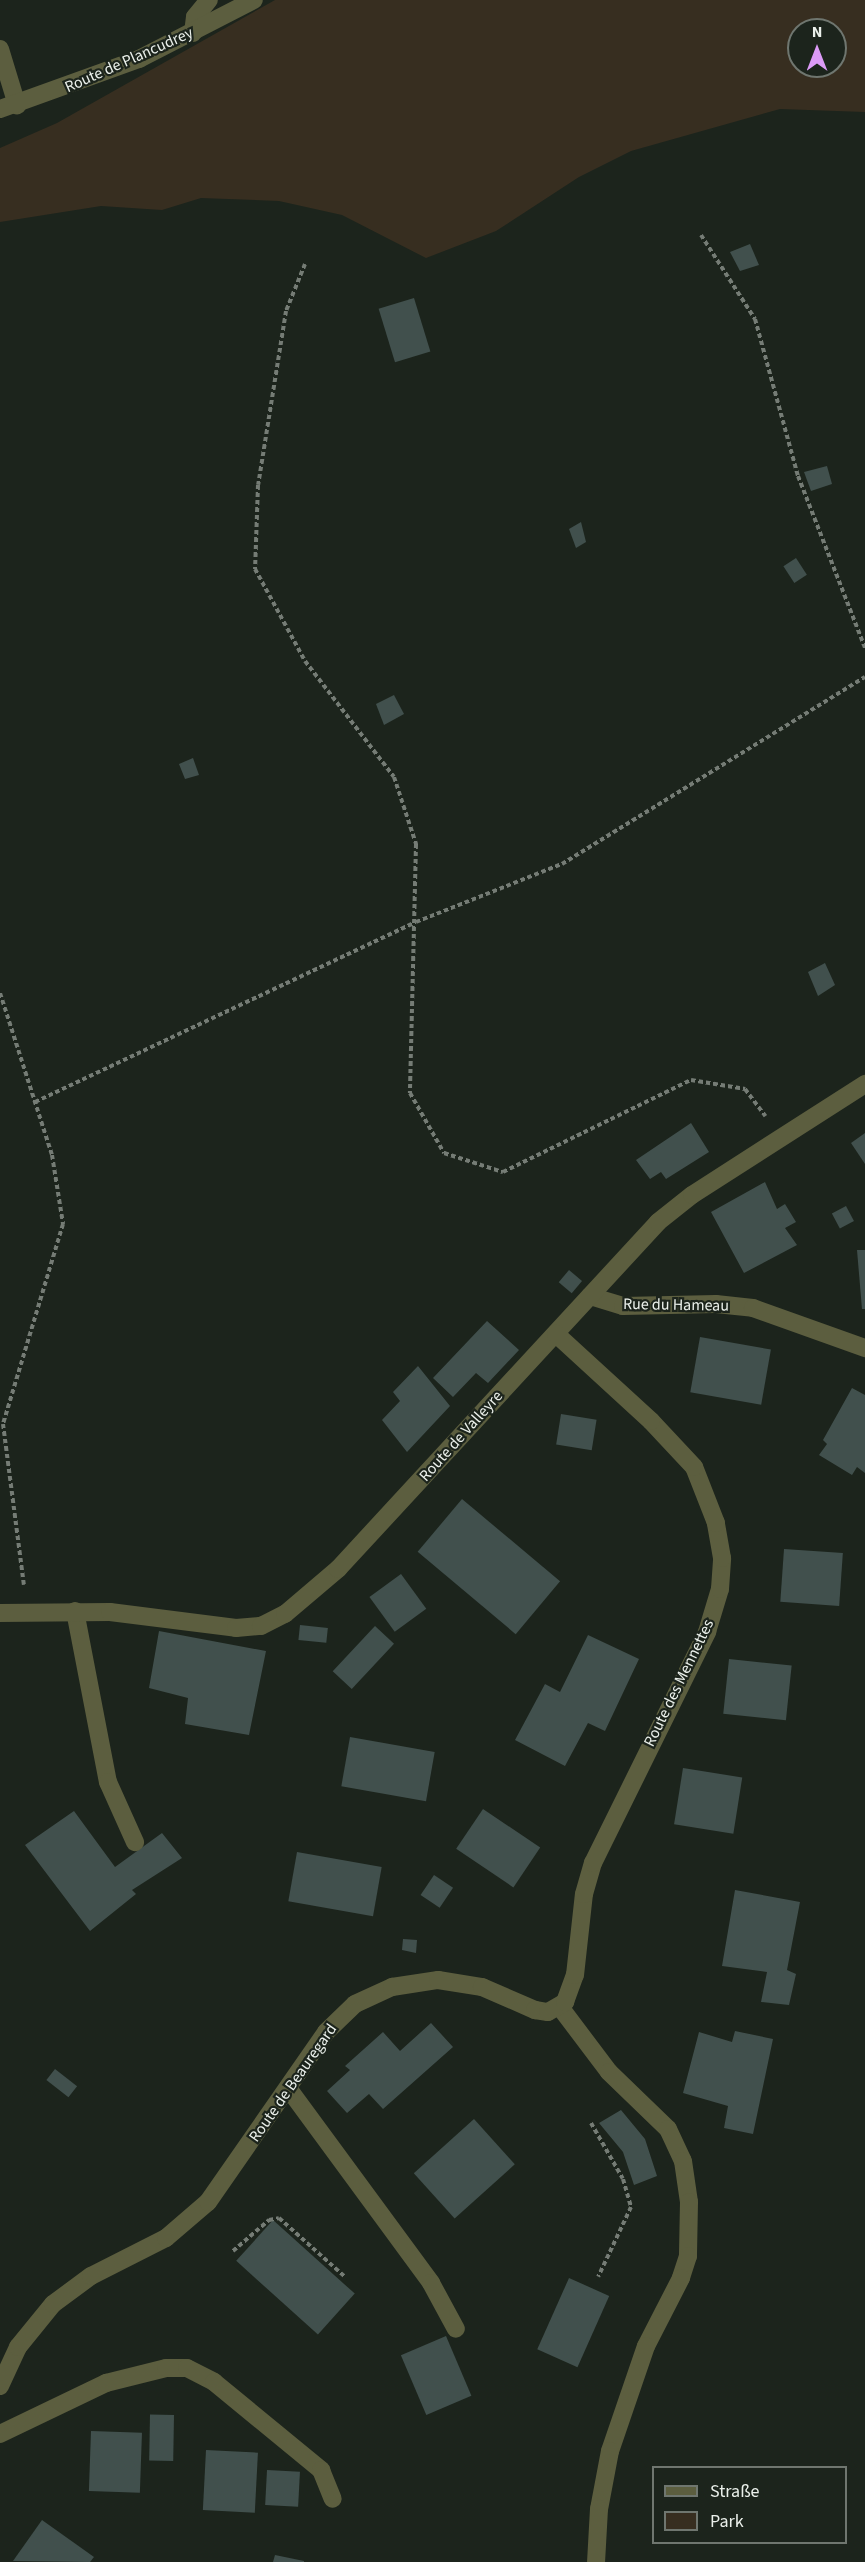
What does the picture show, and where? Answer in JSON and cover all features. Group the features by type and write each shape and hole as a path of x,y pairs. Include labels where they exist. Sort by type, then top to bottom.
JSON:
{"street":[{"path":"193,33 195,17 209,0"},
{"name":"Route de Plancudrey","path":"9,107 87,81 193,33 254,0"},
{"path":"0,49 9,107"},
{"name":"Route de Valleyre","path":"0,1613 75,1611 134,1613 236,1628 272,1622 338,1569 658,1222 692,1195 865,1084"},
{"name":"Rue du Hameau","path":"590,1296 623,1305 716,1304 753,1308 865,1348"},
{"name":"Route des Mennettes","path":"556,1334 651,1421 694,1467 716,1523 722,1558 720,1589 707,1632 593,1863 584,1894 575,1975 560,2007"},
{"path":"75,1611 108,1782 135,1842"},
{"name":"Route de Beauregard","path":"0,2386 18,2347 53,2304 92,2276 166,2238 197,2214 332,2024 355,2004 392,1987 455,1980 482,1987 535,2010 548,2012 560,2007"},
{"path":"560,2007 603,2065 668,2129 683,2161 689,2202 688,2256 681,2278 646,2346 610,2451 599,2509 596,2562"},
{"path":"288,2088 431,2283 456,2329"},
{"path":"0,2434 106,2383 166,2368 187,2368 214,2382 321,2470 333,2499"}],"path":[{"path":"701,235 755,319 798,476 865,648"},
{"path":"304,264 286,310 258,485 255,569 305,661 394,777 416,844 416,921 410,1093 444,1153 503,1172 691,1080 746,1089 782,1139"},
{"path":"35,1102 416,921 562,864 865,677"},
{"path":"0,993 52,1155 63,1224 3,1424 27,1612"},
{"path":"591,2123 623,2179 631,2207 598,2277"},
{"path":"233,2252 269,2220 279,2218 344,2276"}],"green space":[{"path":"275,0 865,0 865,112 780,109 631,151 579,177 496,231 426,258 342,215 279,201 201,198 162,210 101,206 0,222 0,148 57,123"}],"building":[{"path":"750,244 759,265 740,271 730,252"},
{"path":"414,298 430,352 395,362 379,309"},
{"path":"827,466 832,484 811,491 804,472"},
{"path":"581,522 586,542 576,548 569,529"},
{"path":"796,558 807,575 794,583 783,566"},
{"path":"394,695 404,714 384,725 376,704"},
{"path":"193,758 199,775 185,779 179,764"},
{"path":"825,963 835,985 818,996 808,972"},
{"path":"691,1123 709,1152 666,1179 661,1172 650,1179 636,1160"},
{"path":"865,1133 865,1164 851,1143"},
{"path":"765,1182 777,1209 785,1204 796,1222 785,1228 797,1245 744,1273 711,1212"},
{"path":"846,1206 854,1221 840,1229 832,1214"},
{"path":"857,1250 865,1250 865,1309 862,1309"},
{"path":"569,1270 582,1281 572,1293 559,1282"},
{"path":"487,1321 519,1350 488,1383 476,1373 453,1397 433,1378"},
{"path":"700,1337 771,1350 761,1405 690,1392"},
{"path":"418,1366 450,1406 407,1452 382,1420 400,1401 393,1392"},
{"path":"852,1388 865,1395 865,1473 857,1467 852,1475 819,1455 827,1444 823,1440"},
{"path":"561,1414 597,1420 592,1450 556,1445"},
{"path":"462,1499 560,1581 516,1634 418,1552"},
{"path":"784,1549 843,1553 839,1606 780,1602"},
{"path":"401,1574 426,1609 395,1632 369,1597"},
{"path":"300,1625 328,1628 326,1643 298,1640"},
{"path":"375,1626 394,1644 352,1689 333,1671"},
{"path":"159,1631 266,1651 249,1735 185,1724 188,1698 149,1688"},
{"path":"588,1635 639,1659 605,1731 588,1723 565,1766 515,1740 545,1684 560,1692"},
{"path":"729,1659 792,1666 786,1720 723,1714"},
{"path":"350,1737 435,1752 426,1801 341,1786"},
{"path":"683,1768 742,1777 733,1834 674,1824"},
{"path":"483,1809 540,1848 513,1887 456,1849"},
{"path":"74,1811 115,1867 162,1833 182,1858 132,1890 136,1894 90,1931 25,1845"},
{"path":"297,1852 382,1867 373,1916 288,1901"},
{"path":"434,1875 453,1888 440,1908 421,1895"},
{"path":"735,1890 800,1902 787,1970 796,1974 789,2005 761,2002 767,1972 722,1966"},
{"path":"403,1939 417,1940 416,1953 402,1950"},
{"path":"431,2023 453,2047 383,2109 369,2094 347,2113 327,2091 350,2070 345,2066 383,2032 400,2051"},
{"path":"735,2031 773,2039 753,2134 724,2128 728,2106 683,2093 699,2032 732,2042"},
{"path":"55,2069 77,2086 68,2097 46,2080"},
{"path":"621,2110 645,2139 657,2176 634,2185 623,2152 599,2123"},
{"path":"474,2119 515,2164 455,2219 414,2173"},
{"path":"273,2220 355,2294 318,2334 236,2261"},
{"path":"569,2278 609,2296 577,2367 537,2349"},
{"path":"446,2336 471,2396 426,2415 401,2355"},
{"path":"150,2415 174,2415 173,2461 149,2461"},
{"path":"91,2431 142,2433 140,2493 89,2491"},
{"path":"206,2450 258,2453 255,2513 203,2510"},
{"path":"267,2470 300,2472 298,2507 265,2505"},
{"path":"42,2520 94,2557 90,2562 13,2561"},
{"path":"275,2555 304,2561 304,2562 273,2562"}]}
